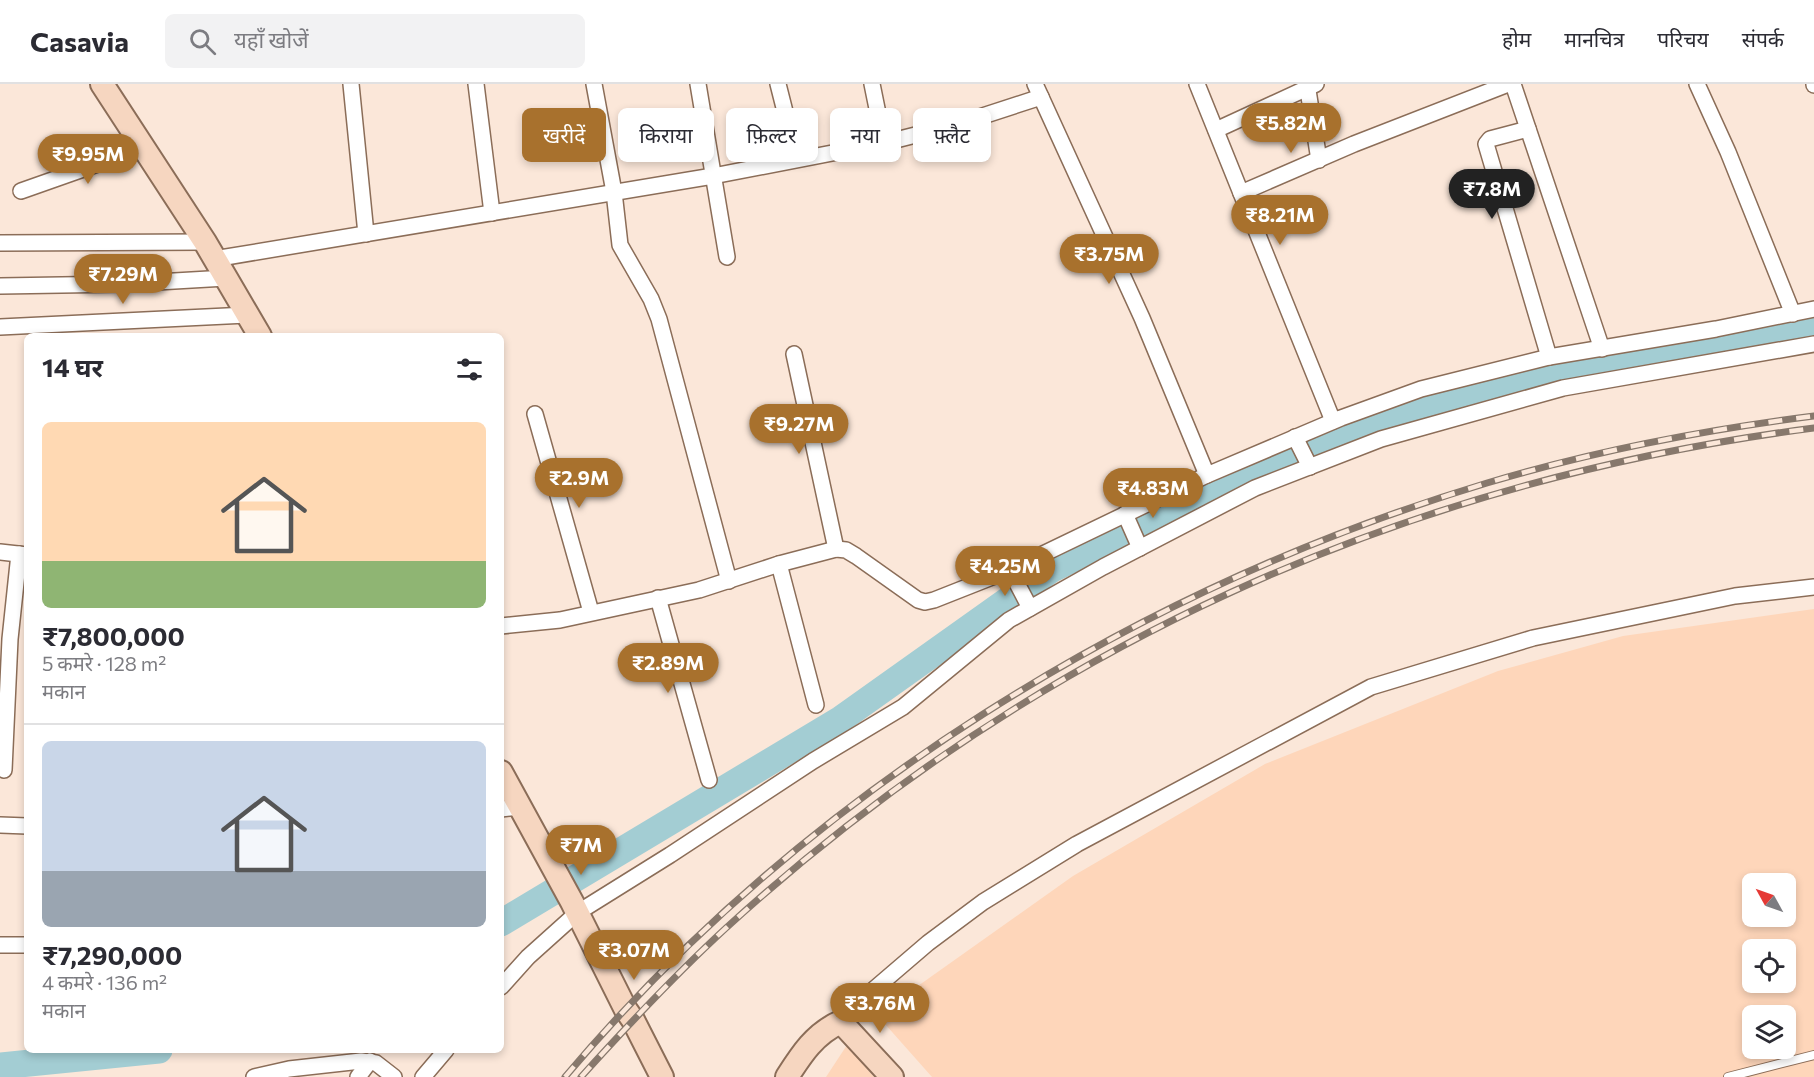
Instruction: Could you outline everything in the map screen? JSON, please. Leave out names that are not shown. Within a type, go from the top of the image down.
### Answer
[{"type":"street","points":[[102,84],[215,260],[258,333]]},
{"type":"street","points":[[351,84],[366,234]]},
{"type":"street","points":[[476,84],[492,213]]},
{"type":"street","points":[[594,84],[614,192],[620,245],[651,299],[659,319],[729,580]]},
{"type":"street","points":[[698,84],[727,257]]},
{"type":"street","points":[[778,84],[784,108]]},
{"type":"street","points":[[872,84],[877,108]]},
{"type":"street","points":[[1197,84],[1333,421]]},
{"type":"street","points":[[1241,194],[1508,84]]},
{"type":"street","points":[[1513,84],[1602,349]]},
{"type":"street","points":[[1697,84],[1728,152],[1792,314]]},
{"type":"street","points":[[1216,130],[1310,85],[1319,160]]},
{"type":"street","points":[[901,139],[955,125],[1038,90],[1142,318],[1207,475]]},
{"type":"street","points":[[1527,129],[1490,139],[1486,144],[1549,357]]},
{"type":"street","points":[[21,191],[143,148]]},
{"type":"street","points":[[0,286],[123,284],[215,260],[713,176],[782,162]]},
{"type":"street","points":[[0,243],[215,260]]},
{"type":"street","points":[[504,627],[560,620],[699,590],[779,564],[836,549],[846,550],[908,594],[925,602],[1010,570],[1207,475],[1295,437],[1421,389],[1549,357],[1814,309]]},
{"type":"street","points":[[0,327],[248,315]]},
{"type":"street","points":[[504,984],[574,907],[670,855],[813,761],[903,707],[1009,620],[1255,488],[1381,439],[1563,388],[1814,344]]},
{"type":"street","points":[[794,354],[836,549]]},
{"type":"street","points":[[536,414],[591,612]]},
{"type":"street","points":[[1295,437],[1310,467]]},
{"type":"street","points":[[1125,514],[1140,548]]},
{"type":"street","points":[[0,552],[23,554],[5,639],[4,770]]},
{"type":"street","points":[[779,564],[816,705]]},
{"type":"street","points":[[1010,570],[1030,608]]},
{"type":"street","points":[[787,1077],[803,1052],[816,1038],[841,1023],[872,991],[983,902],[1077,844],[1371,687],[1533,638],[1735,596],[1814,587]]},
{"type":"street","points":[[658,598],[709,780]]},
{"type":"street","points":[[504,783],[511,808],[555,870],[662,1077]]},
{"type":"street","points":[[0,825],[24,826]]},
{"type":"street","points":[[0,945],[24,945]]},
{"type":"street","points":[[841,1023],[892,1077]]},
{"type":"street","points":[[423,1077],[443,1053]]},
{"type":"street","points":[[358,1077],[370,1061]]},
{"type":"street","points":[[254,1077],[370,1061],[394,1077]]},
{"type":"lane","points":[[1728,1077],[1814,1055]]},
{"type":"shaded area","points":[[1814,609],[1814,1077],[932,1077],[877,1015],[1073,876],[1265,764],[1498,671],[1623,636]]},
{"type":"shaded area","points":[[847,1045],[874,1077],[826,1077]]},
{"type":"waterway","points":[[504,921],[841,719],[1052,569],[1240,477],[1390,420],[1498,388],[1634,361],[1814,331]]},
{"type":"waterway","points":[[0,1066],[129,1053]]},
{"type":"railway","points":[[565,1077],[659,975],[760,880],[869,793],[983,714],[1103,643],[1228,581],[1356,527],[1487,483],[1608,451],[1731,428],[1814,416]]},
{"type":"railway","points":[[581,1077],[652,1001],[726,928],[844,828],[968,739],[1097,660],[1231,592],[1369,535],[1513,489],[1661,453],[1814,428]]}]
